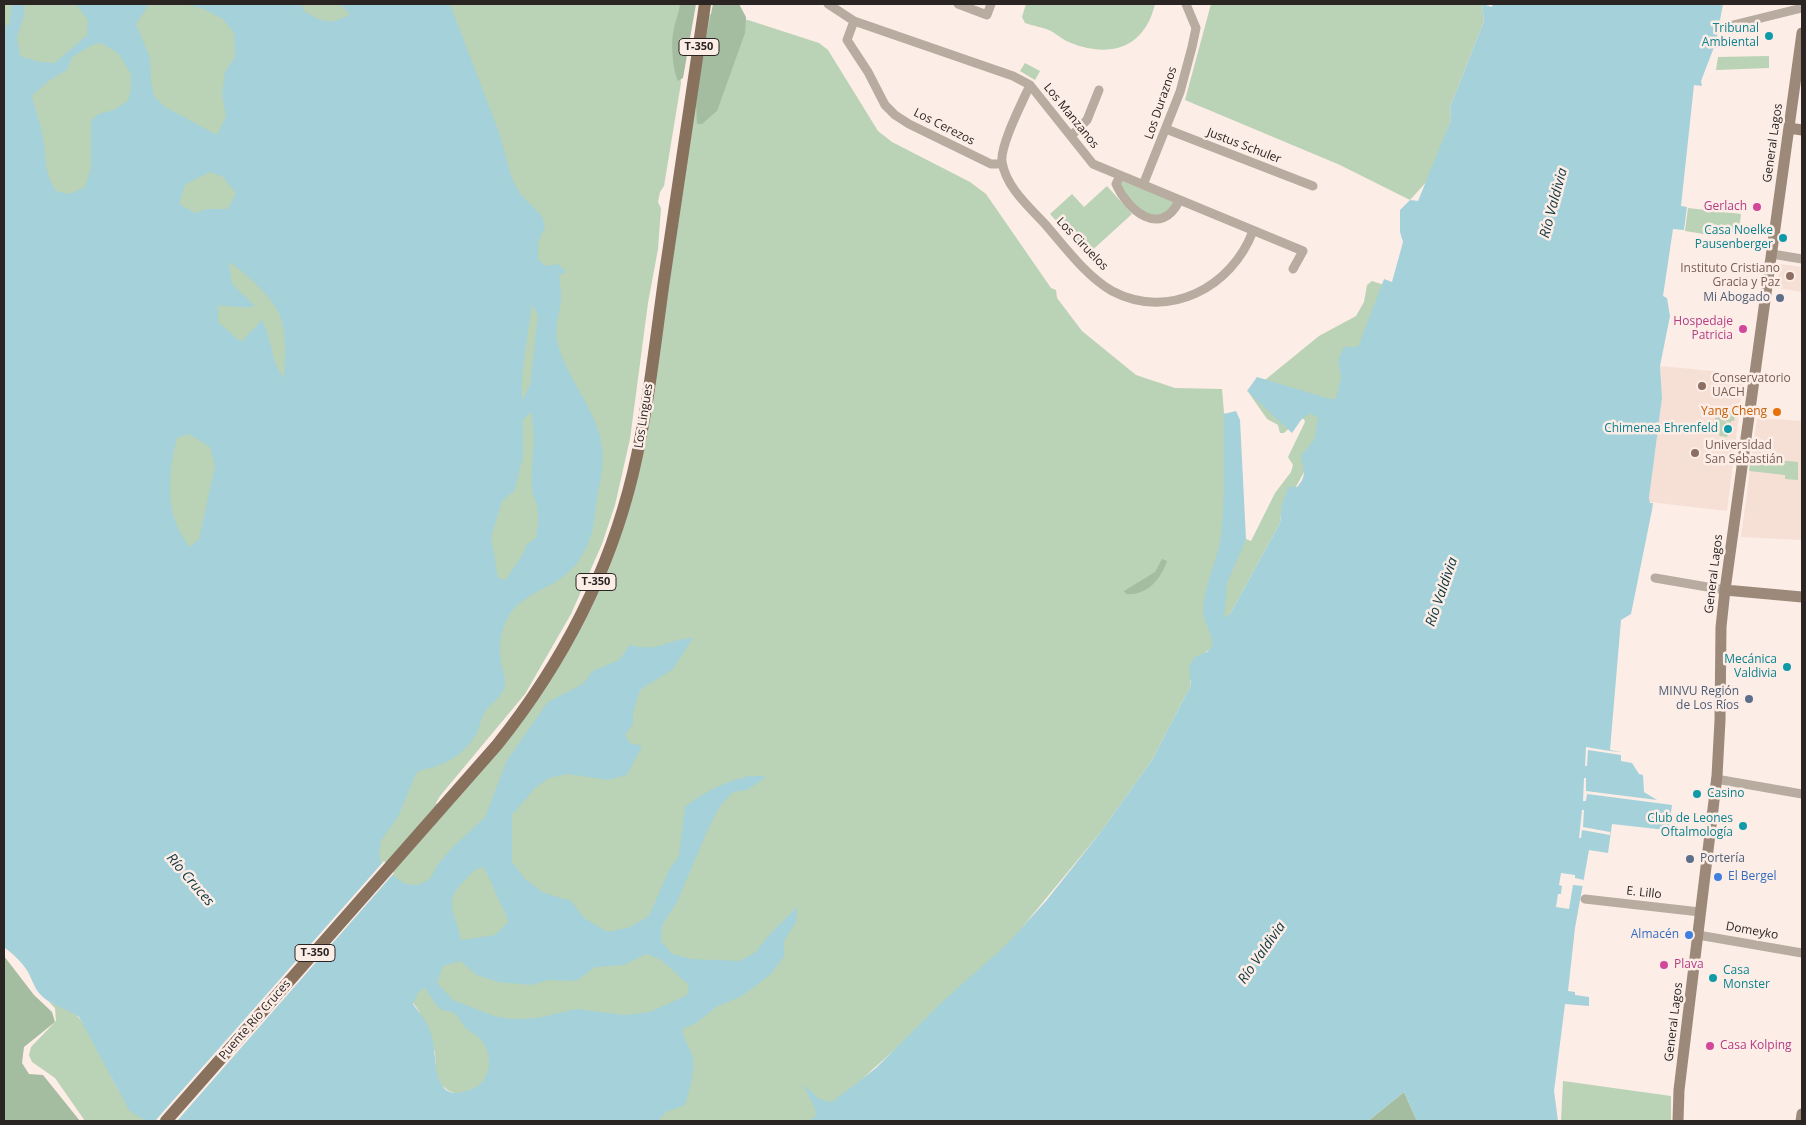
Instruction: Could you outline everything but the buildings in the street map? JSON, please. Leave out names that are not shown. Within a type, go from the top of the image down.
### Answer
[{"type":"main road","name":"Los Lingues","points":[[463,784],[521,714],[564,648],[605,563],[620,518],[643,427],[705,4]]},
{"type":"main road","name":"General Lagos","points":[[1678,1121],[1679,1090],[1716,779],[1720,720],[1721,626],[1725,590],[1802,33]]},
{"type":"main road","points":[[1789,128],[1802,130]]},
{"type":"main road","points":[[1725,590],[1802,597]]},
{"type":"main road","name":"Puente Río Cruces","points":[[166,1121],[463,784]]},
{"type":"main road","points":[[1801,1121],[1802,1114]]},
{"type":"street","name":"Los Manzanos","points":[[828,4],[854,21],[1013,76],[1030,84],[1093,164],[1303,251],[1293,268]]},
{"type":"street","points":[[958,4],[987,15],[991,4]]},
{"type":"street","name":"Los Duraznos","points":[[1144,185],[1180,92],[1196,28],[1186,4]]},
{"type":"street","points":[[1729,26],[1802,8]]},
{"type":"street","name":"Los Cerezos","points":[[854,21],[847,40],[868,72],[885,105],[909,124],[990,164],[1002,164]]},
{"type":"street","points":[[1002,164],[1002,150],[1030,84]]},
{"type":"street","points":[[1072,135],[1087,120],[1100,90]]},
{"type":"street","name":"Justus Schuler","points":[[1166,129],[1313,186]]},
{"type":"street","name":"Los Ciruelos","points":[[1002,164],[1015,190],[1082,265],[1111,290],[1134,299],[1149,302],[1174,301],[1208,288],[1234,265],[1253,231]]},
{"type":"street","points":[[1120,176],[1116,184],[1119,190],[1145,218],[1156,221],[1168,216],[1179,201]]},
{"type":"street","points":[[1772,254],[1802,259]]},
{"type":"street","points":[[1655,578],[1725,590]]},
{"type":"street","points":[[1716,779],[1802,794]]},
{"type":"street","name":"E. Lillo","points":[[1585,899],[1700,912]]},
{"type":"street","name":"Domeyko","points":[[1698,935],[1802,953]]},
{"type":"shaded area","name":"Instituto Cristiano Gracia y Paz","points":[[1780,264],[1802,267],[1802,292],[1777,288]]},
{"type":"shaded area","name":"Universidad San Sebastián","points":[[1660,366],[1744,374],[1727,511],[1649,502],[1662,398]]},
{"type":"shaded area","name":"Universidad San Sebastián","points":[[1757,418],[1802,421],[1802,540],[1741,537]]},
{"type":"green space","points":[[4,4],[687,4],[679,66],[681,83],[664,186],[660,192],[658,202],[661,208],[658,249],[648,303],[630,439],[615,505],[602,544],[571,614],[525,694],[440,796],[436,803],[441,809],[564,650],[626,500],[708,14],[748,20],[819,43],[828,50],[878,131],[892,142],[970,182],[986,194],[1051,288],[1056,290],[1057,298],[1082,331],[1136,375],[1175,388],[1222,389],[1224,413],[1229,415],[1243,545],[1246,539],[1251,541],[1275,493],[1291,472],[1293,465],[1288,457],[1305,422],[1304,419],[1300,418],[1284,433],[1280,433],[1278,425],[1267,419],[1249,393],[1319,336],[1356,316],[1364,302],[1367,285],[1372,281],[1384,285],[1349,390],[1281,514],[1280,523],[1230,614],[1218,628],[1212,647],[1206,652],[1190,681],[1191,685],[1152,760],[1100,833],[996,959],[815,1121],[486,1121],[460,1095],[449,1091],[441,1085],[436,1072],[435,1052],[419,1011],[4,437]]},
{"type":"green space","points":[[680,4],[696,4],[683,78],[678,81],[672,45]]},
{"type":"green space","points":[[713,4],[739,4],[746,17],[745,33],[717,111],[702,124],[697,124],[696,101],[702,57]]},
{"type":"green space","points":[[1026,4],[1155,4],[1150,19],[1135,39],[1124,46],[1100,50],[1071,43],[1048,30],[1025,23],[1022,17]]},
{"type":"green space","points":[[1211,4],[1482,4],[1484,21],[1450,107],[1451,120],[1428,180],[1410,200],[1340,165],[1185,100]]},
{"type":"green space","points":[[1769,56],[1769,68],[1716,70],[1718,57]]},
{"type":"green space","points":[[1025,63],[1040,71],[1035,80],[1020,71]]},
{"type":"green space","points":[[1122,181],[1174,202],[1166,215],[1144,215],[1119,186]]},
{"type":"green space","points":[[1107,186],[1132,214],[1087,255],[1050,214],[1072,194],[1084,207]]},
{"type":"green space","points":[[1688,208],[1741,214],[1739,233],[1711,229],[1710,235],[1685,231]]},
{"type":"green space","points":[[1713,408],[1736,411],[1734,421],[1731,421],[1731,423],[1725,421],[1732,428],[1727,437],[1720,436],[1716,431],[1713,434],[1716,413],[1713,412]]},
{"type":"green space","points":[[1751,454],[1767,456],[1767,459],[1798,462],[1798,480],[1785,479],[1785,475],[1749,471]]},
{"type":"green space","points":[[1162,559],[1167,561],[1161,574],[1152,585],[1140,592],[1126,594],[1124,591],[1155,572]]},
{"type":"green space","points":[[4,956],[34,995],[52,1012],[55,1022],[24,1047],[22,1063],[29,1074],[43,1075],[80,1121],[4,1121]]},
{"type":"green space","points":[[49,1002],[69,1010],[79,1018],[88,1030],[124,1098],[145,1121],[85,1121],[55,1078],[32,1062],[29,1055],[31,1047],[56,1021],[55,1008]]},
{"type":"green space","points":[[1563,1081],[1671,1096],[1671,1121],[1561,1121]]},
{"type":"green space","points":[[1404,1092],[1417,1121],[1368,1121]]},
{"type":"water","name":"Río Cruces","points":[[12,4],[25,4],[24,15],[17,37],[20,56],[40,62],[55,63],[87,35],[88,20],[76,4],[149,4],[136,24],[150,58],[151,82],[154,96],[165,107],[217,135],[226,116],[222,95],[225,72],[235,57],[234,33],[223,19],[204,9],[185,4],[302,4],[304,11],[310,15],[321,20],[332,21],[350,14],[340,4],[450,4],[499,132],[512,179],[521,195],[542,216],[545,227],[538,242],[538,259],[545,266],[558,264],[566,272],[559,275],[561,298],[557,339],[566,367],[588,407],[599,433],[602,447],[602,467],[593,528],[589,542],[581,557],[564,576],[532,594],[514,609],[507,619],[501,635],[500,646],[505,681],[500,696],[485,712],[477,733],[462,751],[446,762],[416,773],[398,817],[381,840],[380,860],[389,873],[405,884],[418,885],[430,879],[438,864],[452,848],[485,817],[507,760],[548,702],[583,684],[593,671],[619,660],[630,645],[656,647],[693,638],[673,669],[640,690],[633,712],[633,724],[625,735],[630,743],[642,746],[627,775],[608,780],[568,774],[549,778],[535,788],[512,815],[512,862],[525,879],[544,893],[571,901],[584,918],[608,932],[630,927],[649,916],[670,868],[679,856],[685,807],[701,795],[724,784],[747,777],[766,777],[747,790],[733,792],[720,806],[708,829],[677,902],[662,925],[661,941],[672,954],[691,959],[740,961],[756,952],[770,934],[797,907],[796,922],[784,941],[784,956],[771,974],[742,996],[716,1007],[696,1023],[682,1029],[693,1058],[691,1082],[685,1105],[666,1112],[658,1121],[145,1121],[129,1110],[79,1017],[43,997],[37,991],[23,965],[4,947],[4,26],[9,25]],"holes":[[[101,43],[118,53],[131,74],[131,88],[128,101],[114,110],[98,114],[91,121],[91,168],[85,187],[69,194],[56,191],[49,177],[42,133],[32,96],[48,81],[67,70],[72,57],[92,45]],[[209,172],[222,176],[236,193],[228,209],[208,209],[195,213],[179,204],[185,185]],[[229,262],[258,286],[277,309],[285,339],[284,378],[276,365],[262,320],[241,342],[218,322],[218,306],[255,306],[232,284]],[[532,304],[538,316],[530,385],[522,401],[522,374]],[[531,412],[533,422],[532,491],[538,510],[537,534],[536,538],[527,544],[506,580],[498,578],[491,537],[502,501],[515,490],[523,456],[523,420]],[[189,434],[210,447],[215,466],[199,539],[190,547],[182,535],[172,509],[170,481],[177,438]],[[483,867],[508,922],[495,935],[461,940],[452,902],[457,888],[477,869]],[[646,954],[660,959],[689,985],[687,995],[650,1012],[625,1015],[577,1009],[537,1018],[511,1019],[494,1016],[453,1000],[437,983],[443,966],[460,961],[477,975],[498,982],[531,985],[549,980],[576,981],[595,967],[624,965]],[[425,988],[439,1007],[458,1017],[465,1027],[477,1036],[486,1047],[489,1068],[487,1075],[478,1086],[458,1093],[449,1091],[442,1086],[438,1077],[431,1033],[413,1004],[418,992]]]},
{"type":"water","name":"Río Valdivia","points":[[1482,4],[1492,7],[1493,4],[1723,4],[1716,42],[1701,81],[1702,86],[1694,85],[1681,206],[1687,207],[1684,230],[1673,229],[1663,296],[1667,298],[1670,316],[1660,366],[1662,398],[1649,498],[1650,503],[1653,503],[1631,614],[1621,620],[1610,750],[1621,752],[1621,761],[1632,763],[1639,774],[1643,775],[1644,792],[1657,800],[1657,803],[1672,805],[1669,828],[1666,830],[1612,824],[1608,853],[1589,850],[1575,928],[1568,991],[1575,992],[1575,995],[1589,997],[1589,1006],[1565,1004],[1554,1091],[1558,1121],[1417,1121],[1404,1092],[1368,1121],[809,1121],[816,1116],[815,1109],[803,1084],[819,1099],[832,1102],[876,1068],[943,1001],[1006,945],[1046,901],[1100,833],[1152,760],[1191,685],[1189,666],[1195,657],[1207,652],[1212,646],[1203,607],[1206,589],[1217,554],[1223,521],[1224,414],[1236,411],[1240,420],[1246,539],[1227,583],[1224,618],[1230,614],[1280,523],[1282,505],[1288,487],[1297,487],[1302,480],[1304,469],[1301,456],[1314,440],[1318,418],[1310,413],[1301,420],[1292,433],[1247,391],[1257,377],[1330,399],[1336,399],[1341,377],[1338,360],[1344,347],[1358,347],[1384,279],[1392,282],[1403,242],[1400,232],[1400,210],[1410,200],[1418,201],[1451,120],[1450,107],[1484,21]]},
{"type":"pier","points":[[1586,747],[1621,752],[1621,755],[1588,750],[1587,766],[1585,766]]},
{"type":"pier","points":[[1584,778],[1586,778],[1586,791],[1657,800],[1657,803],[1587,794],[1586,801],[1583,801]]},
{"type":"pier","points":[[1582,810],[1584,810],[1583,827],[1610,832],[1610,835],[1582,830],[1581,838],[1579,838]]},
{"type":"pier","points":[[384,861],[394,873],[177,1121],[155,1121]]},
{"type":"pier","points":[[1561,873],[1575,875],[1575,878],[1584,880],[1583,886],[1573,885],[1569,909],[1556,907],[1558,894],[1561,894],[1562,886],[1559,885]]},
{"type":"place","name":"Tribunal Ambiental","points":[[1769,36]]},
{"type":"place","name":"Gerlach","points":[[1757,207]]},
{"type":"place","name":"Casa Noelke Pausenberger","points":[[1783,238]]},
{"type":"place","name":"Instituto Cristiano Gracia y Paz","points":[[1790,276]]},
{"type":"place","name":"Mi Abogado","points":[[1780,298]]},
{"type":"place","name":"Hospedaje Patricia","points":[[1743,329]]},
{"type":"place","name":"Conservatorio UACH","points":[[1702,386]]},
{"type":"place","name":"Yang Cheng","points":[[1777,412]]},
{"type":"place","name":"Chimenea Ehrenfeld","points":[[1728,429]]},
{"type":"place","name":"Universidad San Sebastián","points":[[1695,453]]},
{"type":"place","name":"Mecánica Valdivia","points":[[1787,667]]},
{"type":"place","name":"MINVU Región de Los Ríos","points":[[1749,699]]},
{"type":"place","name":"Casino","points":[[1697,794]]},
{"type":"place","name":"Club de Leones Oftalmología","points":[[1743,826]]},
{"type":"place","name":"Portería","points":[[1690,859]]},
{"type":"place","name":"El Bergel","points":[[1718,877]]},
{"type":"place","name":"Almacén","points":[[1689,935]]},
{"type":"place","name":"Plava","points":[[1664,965]]},
{"type":"place","name":"Casa Monster","points":[[1713,978]]},
{"type":"place","name":"Casa Kolping","points":[[1710,1046]]}]
